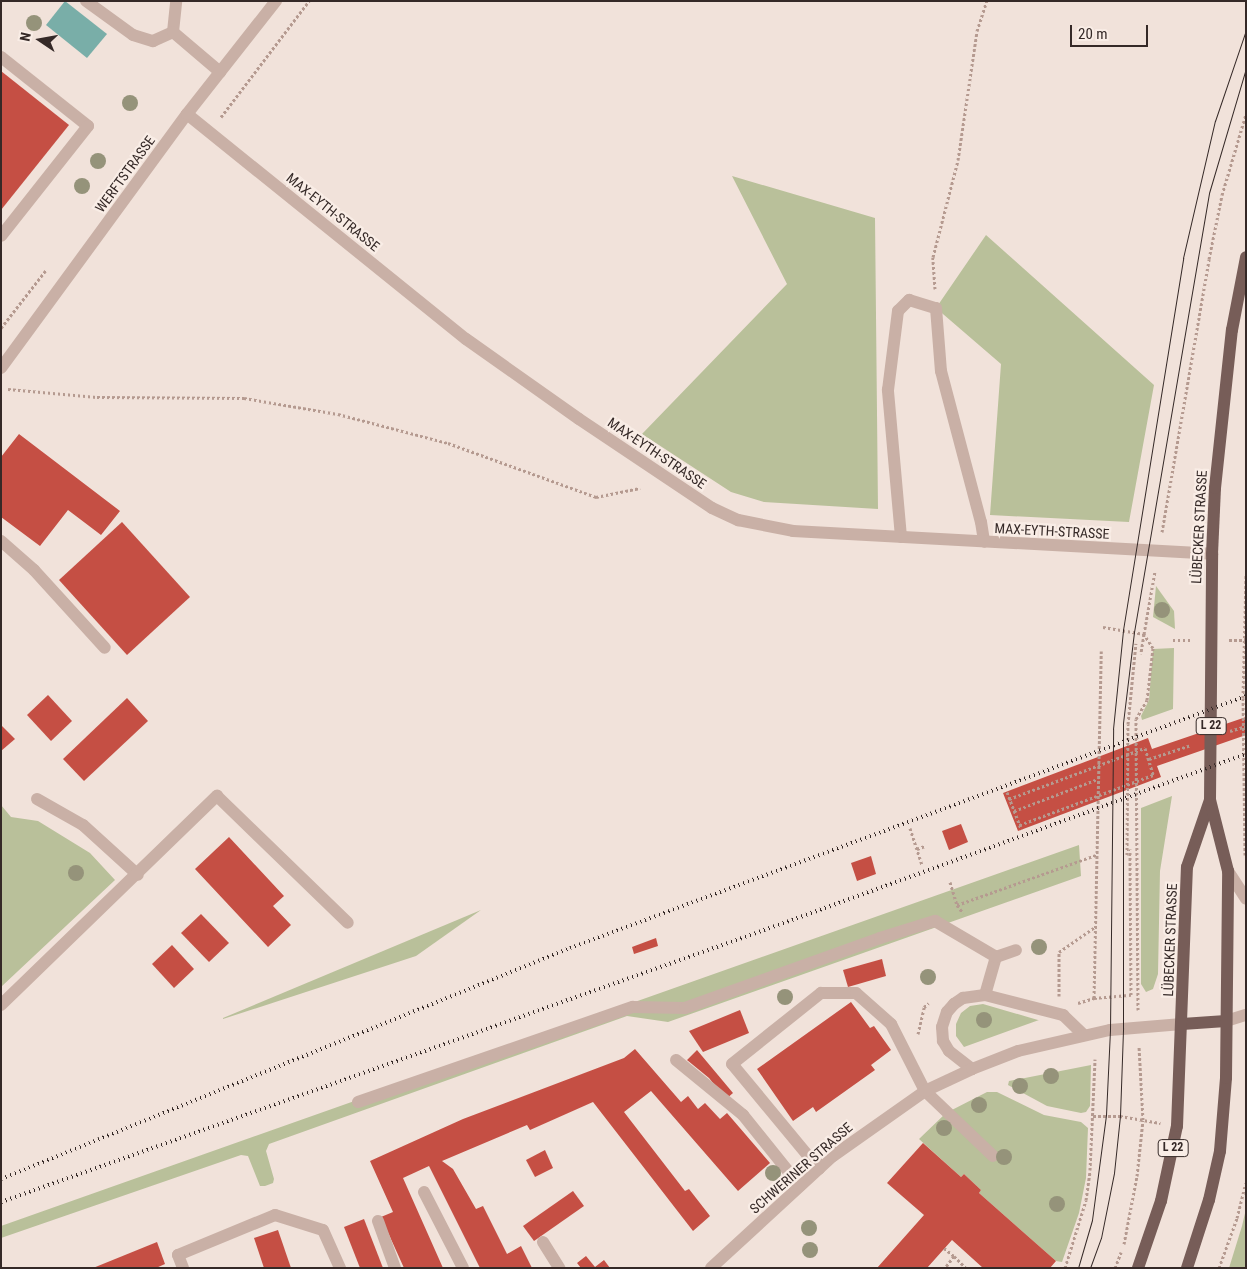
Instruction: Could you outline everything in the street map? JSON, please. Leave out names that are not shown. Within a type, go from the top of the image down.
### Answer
[{"type":"main road","name":"LÜBECKER STRASSE","points":[[1226,1021],[1228,870],[1210,800],[1212,554],[1215,488],[1232,330],[1246,257]]},
{"type":"main road","name":"LÜBECKER STRASSE","points":[[1182,1024],[1187,867],[1210,800]]},
{"type":"main road","points":[[1182,1024],[1226,1021]]},
{"type":"main road","name":"L 22","points":[[1187,1268],[1209,1200],[1220,1151],[1226,1078],[1226,1021]]},
{"type":"main road","name":"L 22","points":[[1138,1268],[1161,1202],[1178,1126],[1182,1024]]},
{"type":"street","points":[[86,1],[101,6],[133,35],[153,41],[173,32]]},
{"type":"street","points":[[173,32],[176,1]]},
{"type":"street","name":"WERFTSTRASSE","points":[[1,368],[187,114],[276,1]]},
{"type":"street","points":[[173,32],[220,72]]},
{"type":"street","points":[[1,57],[88,126],[1,236]]},
{"type":"street","name":"MAX-EYTH-STRASSE","points":[[187,114],[466,339],[579,419],[712,508],[738,520],[793,531],[1212,554]]},
{"type":"street","points":[[901,537],[888,390],[898,311],[909,300],[936,308],[941,371],[982,522],[984,542]]},
{"type":"street","points":[[1,541],[34,570],[105,648]]},
{"type":"street","points":[[1,1005],[217,796],[348,924]]},
{"type":"street","points":[[37,799],[83,825],[138,874]]},
{"type":"street","points":[[1228,870],[1246,899]]},
{"type":"street","points":[[358,1102],[633,1007],[685,1008],[935,920],[996,957]]},
{"type":"street","points":[[996,957],[1016,950]]},
{"type":"street","points":[[985,996],[996,957]]},
{"type":"street","points":[[819,1169],[732,1064],[821,993],[856,993],[891,1024],[925,1091],[993,1156]]},
{"type":"street","points":[[972,1068],[950,1052],[943,1041],[942,1027],[947,1012],[963,998],[985,996],[1063,1015],[1084,1034]]},
{"type":"street","points":[[1226,1021],[1246,1015]]},
{"type":"street","name":"SCHWERINER STRASSE","points":[[711,1268],[819,1169],[873,1126],[925,1091],[972,1068],[1018,1050],[1084,1034],[1138,1026],[1182,1024]]},
{"type":"street","points":[[676,1060],[743,1115],[800,1186]]},
{"type":"street","points":[[424,1192],[463,1268]]},
{"type":"street","points":[[183,1268],[178,1255],[275,1216],[323,1230],[340,1268]]},
{"type":"street","points":[[378,1221],[396,1268]]},
{"type":"street","points":[[543,1242],[559,1268]]},
{"type":"path","points":[[219,119],[309,1]]},
{"type":"path","points":[[936,308],[933,257],[958,160],[977,31],[987,1]]},
{"type":"path","points":[[1141,654],[1208,259],[1222,195],[1246,114]]},
{"type":"path","points":[[8,389],[96,397],[244,398],[338,414],[448,444],[596,497],[640,488]]},
{"type":"path","points":[[1245,853],[1243,698],[1246,573]]},
{"type":"path","points":[[1103,627],[1144,634],[1153,648],[1147,700],[1136,719],[1138,1026],[1142,1120],[1137,1176],[1124,1243],[1114,1268]]},
{"type":"path","points":[[1101,651],[1094,998],[1131,995],[1128,724],[1136,643]]},
{"type":"path","points":[[1135,653],[1146,654]]},
{"type":"path","points":[[1007,792],[1009,799],[1020,826],[1153,775],[1145,748],[1009,799]]},
{"type":"path","points":[[1014,811],[1098,779]]},
{"type":"path","points":[[910,828],[922,865]]},
{"type":"path","points":[[917,849],[925,846]]},
{"type":"path","points":[[1128,849],[1134,850]]},
{"type":"path","points":[[1127,855],[1128,849]]},
{"type":"path","points":[[950,882],[956,905],[1096,855]]},
{"type":"path","points":[[1058,1001],[1059,952],[1095,928]]},
{"type":"path","points":[[1065,1268],[1086,1200],[1090,1170],[1095,1059]]},
{"type":"path","points":[[1093,1116],[1142,1120]]},
{"type":"path","points":[[1219,1268],[1237,1218],[1246,1183]]},
{"type":"path","points":[[944,1248],[966,1268]]},
{"type":"path","points":[[945,1268],[954,1256]]},
{"type":"green space","points":[[732,176],[875,218],[878,509],[764,502],[731,492],[642,434],[787,284]]},
{"type":"green space","points":[[986,235],[1154,385],[1129,522],[990,515],[1001,364],[936,308]]},
{"type":"green space","points":[[1156,586],[1174,611],[1175,629],[1153,617]]},
{"type":"green space","points":[[1174,648],[1173,709],[1142,720],[1141,716],[1149,700],[1153,649]]},
{"type":"green space","points":[[1172,796],[1160,871],[1158,974],[1153,989],[1146,992],[1141,984],[1141,808]]},
{"type":"green space","points":[[1,805],[11,817],[38,821],[90,853],[115,880],[1,987]]},
{"type":"green space","points":[[1079,845],[1081,876],[668,1022],[627,1016],[269,1144],[266,1151],[274,1179],[273,1183],[265,1186],[260,1186],[248,1156],[241,1155],[1,1238],[1,1226]]},
{"type":"green space","points":[[481,910],[416,956],[223,1019],[223,1018]]},
{"type":"green space","points":[[983,1004],[1039,1020],[964,1047],[956,1036],[956,1024],[961,1013],[970,1006]]},
{"type":"green space","points":[[1091,1065],[1090,1106],[1086,1112],[1081,1113],[1047,1106],[1008,1085],[1009,1081]]},
{"type":"green space","points":[[987,1092],[997,1092],[1044,1115],[1081,1122],[1088,1128],[1086,1178],[1079,1213],[1062,1262],[1056,1261],[979,1193],[981,1190],[964,1174],[961,1177],[919,1139],[946,1113]]},
{"type":"green space","points":[[1246,1209],[1246,1268],[1229,1268],[1242,1226]]},
{"type":"water","points":[[65,1],[107,34],[87,58],[46,25]]},
{"type":"building","points":[[1,71],[69,125],[1,210]]},
{"type":"building","points":[[19,434],[120,511],[101,535],[68,510],[40,546],[1,517],[1,457]]},
{"type":"building","points":[[122,522],[190,597],[127,655],[59,580]]},
{"type":"building","points":[[48,695],[72,721],[51,741],[27,715]]},
{"type":"building","points":[[127,698],[148,721],[84,781],[63,759]]},
{"type":"building","points":[[1246,717],[1246,735],[1157,766],[1161,777],[1018,831],[1003,793],[1148,738],[1152,749]]},
{"type":"building","points":[[1,725],[15,739],[1,751]]},
{"type":"building","points":[[961,824],[968,842],[949,850],[942,831]]},
{"type":"building","points":[[229,837],[284,896],[273,906],[291,925],[268,947],[195,869]]},
{"type":"building","points":[[871,856],[876,874],[857,881],[851,863]]},
{"type":"building","points":[[201,914],[229,943],[209,962],[181,933]]},
{"type":"building","points":[[656,938],[658,946],[634,954],[632,947]]},
{"type":"building","points":[[172,945],[194,969],[174,988],[152,964]]},
{"type":"building","points":[[882,959],[886,976],[848,987],[843,970]]},
{"type":"building","points":[[851,1002],[870,1028],[874,1026],[891,1050],[871,1065],[875,1070],[816,1112],[813,1107],[793,1121],[757,1069]]},
{"type":"building","points":[[740,1010],[749,1033],[703,1052],[689,1031]]},
{"type":"building","points":[[635,1049],[681,1102],[688,1096],[698,1109],[705,1103],[720,1119],[727,1113],[770,1163],[738,1191],[651,1091],[624,1112],[685,1191],[689,1189],[710,1216],[693,1231],[593,1102],[530,1130],[527,1125],[442,1161],[453,1169],[476,1209],[483,1206],[507,1254],[521,1246],[532,1268],[480,1268],[429,1166],[403,1178],[443,1268],[404,1268],[381,1217],[393,1212],[370,1161],[463,1119],[624,1058]]},
{"type":"building","points":[[697,1050],[733,1093],[726,1099],[709,1078],[687,1060]]},
{"type":"building","points":[[923,1143],[961,1177],[964,1174],[981,1190],[979,1193],[1056,1261],[1050,1268],[983,1268],[952,1240],[927,1268],[877,1268],[924,1215],[887,1183]]},
{"type":"building","points":[[545,1150],[553,1168],[535,1177],[526,1160]]},
{"type":"building","points":[[573,1191],[584,1206],[534,1241],[523,1226]]},
{"type":"building","points":[[364,1219],[383,1268],[360,1268],[344,1227]]},
{"type":"building","points":[[278,1230],[291,1268],[264,1268],[254,1238]]},
{"type":"building","points":[[157,1242],[165,1264],[156,1268],[93,1268]]},
{"type":"building","points":[[586,1256],[595,1267],[604,1260],[610,1268],[581,1268],[577,1263]]},
{"type":"tram line","points":[[1078,1268],[1092,1220],[1106,1115],[1110,1030],[1113,729],[1123,630],[1183,258],[1215,121],[1246,30]]},
{"type":"tram line","points":[[1090,1268],[1101,1238],[1114,1173],[1120,1116],[1123,1028],[1123,723],[1134,632],[1209,193],[1246,68]]},
{"type":"railway","points":[[1,1179],[570,948],[1246,696]]},
{"type":"railway","points":[[1,1202],[792,920],[1246,754]]}]
